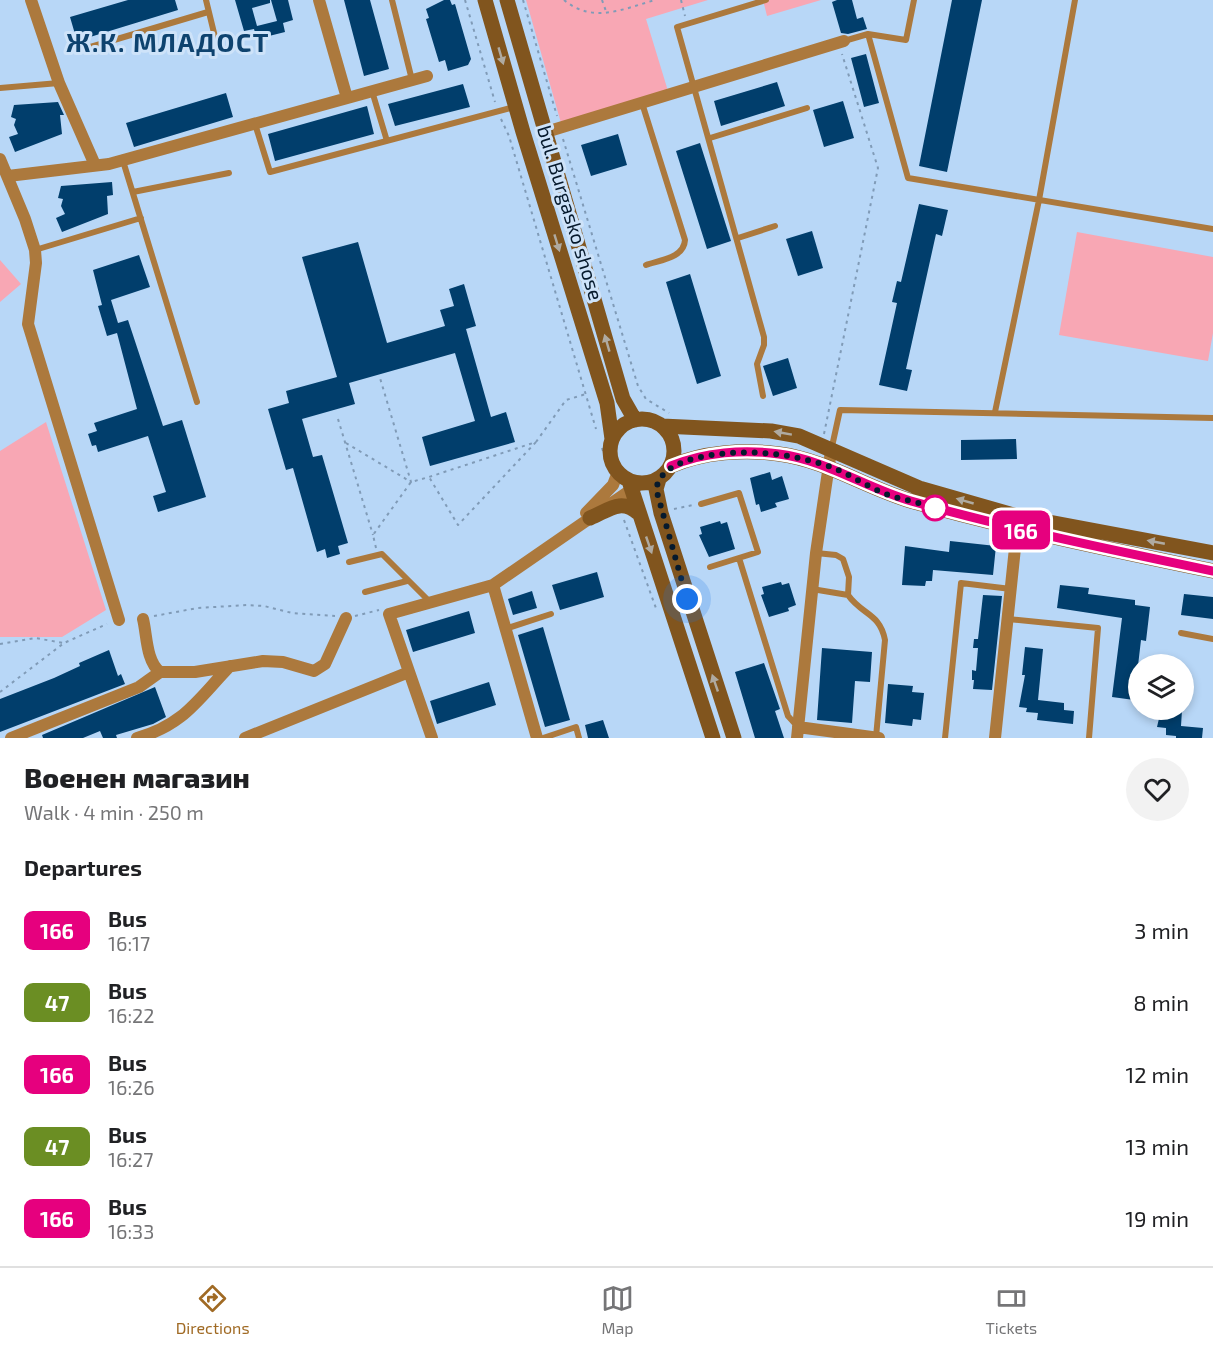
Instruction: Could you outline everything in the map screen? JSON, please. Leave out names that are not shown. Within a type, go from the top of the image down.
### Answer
[{"type":"main road","name":"bul. Burgasko shose","points":[[485,0],[515,107],[607,403],[606,440],[611,456],[626,482]]},
{"type":"main road","name":"bul. Burgasko shose","points":[[507,0],[553,129],[623,399],[635,420]]},
{"type":"main road","points":[[606,440],[626,424],[635,420],[648,419],[662,426],[788,434],[919,488],[1017,516],[1213,553]]},
{"type":"main road","points":[[662,426],[674,443],[671,466]]},
{"type":"main road","points":[[734,738],[663,522],[656,489],[659,479],[671,466],[710,455],[751,452],[794,456],[831,453],[886,494],[1017,529],[1213,571]]},
{"type":"main road","points":[[659,479],[626,482],[713,738]]},
{"type":"main road","points":[[590,518],[619,504],[629,505],[638,513]]},
{"type":"street","points":[[31,0],[60,83],[94,165]]},
{"type":"street","points":[[319,0],[347,98]]},
{"type":"street","points":[[553,129],[842,42]]},
{"type":"street","points":[[8,176],[123,160],[427,76]]},
{"type":"street","points":[[0,159],[26,219],[34,250],[36,263],[28,324],[119,620]]},
{"type":"street","points":[[831,453],[816,553],[797,733],[878,738]]},
{"type":"street","points":[[432,738],[389,614],[493,585],[590,518],[626,482]]},
{"type":"street","points":[[560,540],[626,482]]},
{"type":"street","points":[[995,738],[1017,529]]},
{"type":"street","points":[[493,585],[537,738]]},
{"type":"street","points":[[11,738],[139,687],[160,672],[195,672],[263,661],[283,662],[314,671],[326,664],[346,618]]},
{"type":"street","points":[[143,619],[149,652],[153,664],[160,672]]},
{"type":"street","points":[[137,738],[181,719],[230,666]]},
{"type":"street","points":[[245,738],[409,672]]},
{"type":"lane","points":[[206,0],[215,37]]},
{"type":"lane","points":[[392,0],[412,80]]},
{"type":"lane","points":[[764,396],[757,364],[764,345],[764,337],[677,27],[766,0]]},
{"type":"lane","points":[[842,42],[868,34],[906,40],[914,0]]},
{"type":"lane","points":[[995,412],[1039,200],[1076,0]]},
{"type":"lane","points":[[87,48],[208,12]]},
{"type":"lane","points":[[868,34],[908,178],[1213,229]]},
{"type":"lane","points":[[0,88],[60,83]]},
{"type":"lane","points":[[372,91],[387,141]]},
{"type":"lane","points":[[642,102],[685,240],[684,248],[678,254],[646,265]]},
{"type":"lane","points":[[255,124],[270,172],[515,107]]},
{"type":"lane","points":[[710,138],[807,108]]},
{"type":"lane","points":[[123,160],[197,402]]},
{"type":"lane","points":[[133,192],[229,173]]},
{"type":"lane","points":[[34,250],[141,218]]},
{"type":"lane","points":[[738,238],[775,226]]},
{"type":"lane","points":[[831,453],[840,410],[1213,418]]},
{"type":"lane","points":[[701,504],[739,493],[758,552],[710,567]]},
{"type":"lane","points":[[816,553],[836,555],[843,559],[849,578],[848,595],[855,604],[875,617],[882,627],[885,640],[878,738]]},
{"type":"lane","points":[[349,561],[382,554],[430,602]]},
{"type":"lane","points":[[739,558],[788,716],[797,733]]},
{"type":"lane","points":[[365,592],[408,581]]},
{"type":"lane","points":[[945,738],[961,583],[1011,589]]},
{"type":"lane","points":[[812,589],[848,595]]},
{"type":"lane","points":[[505,629],[551,614]]},
{"type":"lane","points":[[1008,619],[1098,628],[1089,738]]},
{"type":"lane","points":[[1181,633],[1213,639]]},
{"type":"lane","points":[[543,738],[576,727],[579,738]]},
{"type":"path","points":[[465,0],[497,111],[509,136],[597,431]]},
{"type":"path","points":[[523,0],[553,129],[638,386],[645,399],[675,414]]},
{"type":"path","points":[[564,0],[591,14],[607,14],[655,0]]},
{"type":"path","points":[[602,0],[607,14]]},
{"type":"path","points":[[639,0],[640,4]]},
{"type":"path","points":[[681,0],[688,24]]},
{"type":"path","points":[[831,453],[824,434],[878,168],[842,42]]},
{"type":"path","points":[[380,378],[411,483]]},
{"type":"path","points":[[429,477],[458,525],[536,442],[566,400],[586,394]]},
{"type":"path","points":[[338,419],[378,555]]},
{"type":"path","points":[[606,440],[626,482]]},
{"type":"path","points":[[373,535],[411,483],[536,442]]},
{"type":"path","points":[[346,443],[411,483]]},
{"type":"path","points":[[671,498],[674,509],[701,504]]},
{"type":"path","points":[[619,504],[657,613]]},
{"type":"path","points":[[143,619],[198,608],[247,605],[264,606],[292,614],[346,618],[378,610],[389,614]]},
{"type":"path","points":[[0,692],[64,644],[119,620]]},
{"type":"path","points":[[0,644],[35,638],[64,644]]},
{"type":"shaded area","points":[[526,0],[708,0],[646,19],[668,91],[561,123]]},
{"type":"shaded area","points":[[763,0],[821,0],[767,16]]},
{"type":"shaded area","points":[[1077,232],[1213,257],[1213,333],[1208,361],[1059,335]]},
{"type":"shaded area","points":[[0,260],[21,284],[0,302]]},
{"type":"shaded area","points":[[46,422],[106,610],[62,637],[0,637],[0,451]]},
{"type":"building","points":[[128,0],[175,0],[178,10],[77,41],[70,17]]},
{"type":"building","points":[[235,0],[270,0],[270,3],[252,8],[257,26],[277,21],[271,0],[288,0],[293,20],[283,23],[285,32],[257,39],[254,29],[244,31]]},
{"type":"building","points":[[344,0],[370,0],[389,69],[364,76]]},
{"type":"building","points":[[444,0],[450,0],[452,5],[455,4],[471,59],[468,65],[448,71],[445,60],[439,62],[426,19],[429,18],[426,9]]},
{"type":"building","points":[[852,0],[857,19],[863,17],[867,29],[848,34],[841,33],[832,2]]},
{"type":"building","points":[[952,0],[982,0],[947,172],[919,166]]},
{"type":"building","points":[[866,54],[879,103],[864,107],[851,58]]},
{"type":"building","points":[[777,82],[785,106],[721,126],[714,101]]},
{"type":"building","points":[[463,84],[470,107],[395,126],[388,104]]},
{"type":"building","points":[[226,93],[233,117],[134,147],[126,123]]},
{"type":"building","points":[[843,101],[854,138],[824,147],[813,110]]},
{"type":"building","points":[[58,102],[64,115],[60,115],[62,134],[15,152],[9,137],[18,134],[14,125],[16,119],[11,117],[14,105]]},
{"type":"building","points":[[367,106],[374,134],[275,161],[268,134]]},
{"type":"building","points":[[618,134],[627,165],[591,176],[581,145]]},
{"type":"building","points":[[700,143],[731,241],[707,249],[676,151]]},
{"type":"building","points":[[112,182],[113,195],[107,196],[108,214],[62,232],[56,218],[65,214],[61,206],[63,199],[58,198],[61,186]]},
{"type":"building","points":[[919,204],[948,210],[942,236],[936,234],[906,369],[912,370],[907,391],[879,385],[897,303],[892,302],[897,281],[901,282]]},
{"type":"building","points":[[812,231],[823,268],[798,276],[786,239]]},
{"type":"building","points":[[358,242],[387,343],[445,326],[440,310],[454,306],[449,289],[464,284],[476,326],[466,329],[491,417],[506,412],[515,442],[430,466],[422,437],[475,421],[455,353],[349,383],[355,404],[302,419],[313,457],[322,455],[348,543],[338,546],[340,554],[327,558],[325,549],[317,552],[293,468],[286,470],[268,409],[289,403],[286,391],[337,377],[302,257]]},
{"type":"building","points":[[139,255],[150,287],[111,300],[118,323],[128,320],[163,426],[182,420],[206,497],[158,512],[153,496],[166,492],[148,436],[98,452],[96,445],[92,446],[88,434],[97,431],[94,423],[137,409],[117,333],[107,336],[98,306],[102,305],[93,270]]},
{"type":"building","points":[[690,274],[721,376],[697,384],[666,282]]},
{"type":"building","points":[[788,358],[797,388],[773,396],[763,366]]},
{"type":"building","points":[[1016,439],[1017,459],[961,460],[961,440]]},
{"type":"building","points":[[770,472],[772,480],[782,476],[789,499],[775,503],[777,507],[761,512],[759,504],[756,505],[750,478]]},
{"type":"building","points":[[720,521],[721,524],[727,522],[735,549],[709,557],[699,535],[702,534],[700,527]]},
{"type":"building","points":[[950,541],[996,546],[993,575],[933,570],[932,581],[926,581],[925,586],[902,585],[905,546],[949,552]]},
{"type":"building","points":[[597,572],[604,597],[560,610],[552,585]]},
{"type":"building","points":[[781,582],[782,585],[789,583],[796,605],[788,608],[789,611],[769,617],[761,595],[764,594],[762,587]]},
{"type":"building","points":[[1060,585],[1089,588],[1088,594],[1135,600],[1135,605],[1150,607],[1146,641],[1141,640],[1139,654],[1128,654],[1128,699],[1112,697],[1122,618],[1057,608]]},
{"type":"building","points":[[532,591],[537,608],[513,615],[508,599]]},
{"type":"building","points":[[1184,594],[1213,597],[1213,619],[1181,615]]},
{"type":"building","points":[[983,595],[1002,596],[992,690],[973,689],[974,680],[972,680],[972,670],[976,671],[978,648],[973,648],[974,639],[978,639]]},
{"type":"building","points":[[469,611],[475,633],[413,652],[406,630]]},
{"type":"building","points":[[543,627],[570,720],[545,727],[518,635]]},
{"type":"building","points":[[1025,647],[1043,649],[1038,700],[1064,703],[1064,710],[1074,711],[1073,724],[1037,720],[1038,713],[1026,712],[1027,708],[1019,707],[1025,675],[1022,675]]},
{"type":"building","points":[[822,648],[872,652],[870,682],[855,681],[852,723],[817,720]]},
{"type":"building","points":[[109,650],[118,676],[121,674],[125,684],[0,732],[0,699],[54,678],[80,666],[79,663]]},
{"type":"building","points":[[764,663],[780,709],[775,711],[784,738],[755,738],[735,672]]},
{"type":"building","points":[[489,682],[496,705],[437,724],[430,701]]},
{"type":"building","points":[[888,684],[913,686],[912,692],[924,693],[921,720],[913,719],[912,726],[885,723]]},
{"type":"building","points":[[155,687],[166,717],[153,724],[116,735],[117,738],[103,738],[100,731],[83,738],[43,738],[42,735]]},
{"type":"building","points":[[603,720],[609,738],[588,738],[585,725]]},
{"type":"building","points":[[1159,720],[1181,720],[1181,726],[1203,728],[1202,738],[1176,738],[1176,736],[1166,735],[1166,728],[1157,727]]},
{"type":"bus line","name":"166","points":[[671,466],[725,453],[751,452],[794,456],[829,467],[886,494],[910,501],[1017,529],[1213,571]]},
{"type":"district","name":"Ж.К. МЛАДОСТ","points":[[168,43]]},
{"type":"route","points":[[687,599],[656,489],[659,479],[671,466],[681,462],[725,453],[751,452],[794,456],[829,467],[886,494],[935,508]]}]
